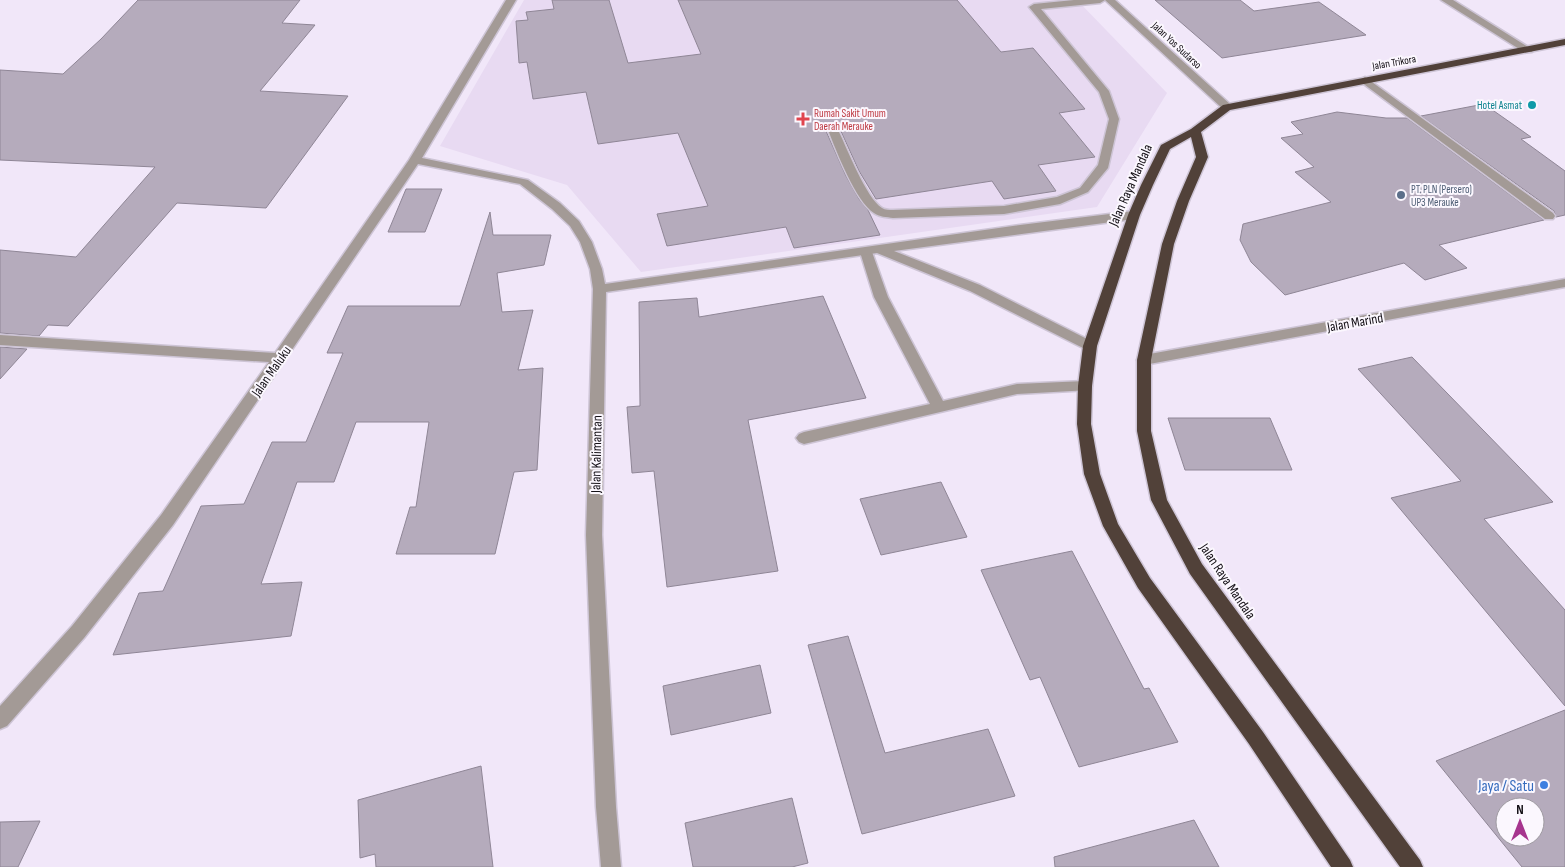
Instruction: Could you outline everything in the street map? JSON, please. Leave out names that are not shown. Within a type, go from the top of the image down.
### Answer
[{"type":"highway","name":"Jalan Trikora","points":[[1227,107],[1565,42]]},
{"type":"highway","points":[[1196,131],[1227,107]]},
{"type":"highway","name":"Jalan Raya Mandala","points":[[1343,867],[1256,738],[1144,584],[1111,526],[1092,474],[1084,424],[1085,386],[1090,346],[1134,215],[1164,147],[1196,131],[1202,157],[1183,201],[1168,244],[1144,360],[1144,431],[1159,500],[1191,560],[1300,714],[1414,867]]},
{"type":"street","name":"Jalan Maluku","points":[[0,720],[78,632],[167,520],[415,160],[511,0]]},
{"type":"street","points":[[1031,4],[1100,0]]},
{"type":"street","name":"Jalan Yos Sudarso","points":[[1110,0],[1227,107]]},
{"type":"street","points":[[1446,0],[1528,50]]},
{"type":"street","points":[[833,130],[870,202],[879,212],[893,214],[1004,210],[1060,200],[1084,190],[1104,166],[1114,119],[1104,91],[1031,4]]},
{"type":"street","points":[[1365,80],[1550,216]]},
{"type":"street","name":"Jalan Kalimantan","points":[[415,160],[524,182],[556,206],[575,224],[590,251],[596,269],[600,289],[594,535],[606,807],[611,867]]},
{"type":"street","points":[[600,289],[1020,229],[1134,215]]},
{"type":"street","points":[[880,250],[975,288],[1090,346]]},
{"type":"street","points":[[866,252],[881,297],[939,406]]},
{"type":"street","name":"Jalan Marind","points":[[1144,360],[1565,283]]},
{"type":"street","points":[[0,340],[256,355],[279,358]]},
{"type":"street","points":[[804,438],[1017,389],[1085,386]]},
{"type":"shaded area","name":"Rumah Sakit Umum Daerah Merauke","points":[[524,0],[1077,0],[1167,93],[1097,207],[641,272],[567,185],[440,146]]},
{"type":"building","points":[[138,0],[300,0],[282,23],[315,25],[260,91],[348,96],[266,208],[177,203],[68,326],[48,325],[39,336],[0,333],[0,250],[76,257],[155,167],[0,160],[0,70],[63,74],[101,39]]},
{"type":"building","name":"Rumah Sakit Umum Daerah Merauke","points":[[552,0],[609,0],[628,63],[701,54],[678,0],[957,0],[1001,52],[1033,48],[1085,109],[1059,113],[1095,157],[1038,165],[1056,191],[1004,199],[992,181],[876,199],[859,171],[839,127],[829,126],[826,131],[846,176],[859,199],[868,210],[880,235],[794,248],[786,227],[667,246],[657,214],[708,206],[678,133],[598,144],[586,92],[533,99],[527,62],[519,63],[516,21],[528,20],[526,12],[554,9]]},
{"type":"building","points":[[1155,0],[1240,0],[1254,11],[1319,2],[1366,35],[1222,58]]},
{"type":"building","points":[[1484,104],[1531,137],[1521,139],[1565,171],[1565,215],[1556,217],[1554,211],[1421,116]]},
{"type":"building","points":[[1337,112],[1386,118],[1407,118],[1544,220],[1439,245],[1467,268],[1425,280],[1404,263],[1285,295],[1251,262],[1240,240],[1243,224],[1331,202],[1295,172],[1314,167],[1281,138],[1303,134],[1291,122]]},
{"type":"building","points":[[406,189],[442,189],[425,232],[388,232]]},
{"type":"building","points":[[490,212],[493,235],[551,235],[544,265],[497,273],[502,312],[533,310],[518,370],[543,368],[537,470],[514,472],[495,554],[396,554],[410,507],[416,507],[429,422],[356,422],[334,482],[297,482],[261,584],[302,582],[291,636],[113,655],[139,593],[163,591],[201,506],[244,504],[272,442],[306,442],[343,353],[327,353],[348,306],[460,306]]},
{"type":"building","points":[[823,296],[866,398],[748,420],[778,571],[667,587],[654,471],[632,473],[627,407],[640,406],[639,302],[697,298],[699,317]]},
{"type":"building","points":[[0,347],[27,349],[0,379]]},
{"type":"building","points":[[1412,357],[1553,502],[1484,519],[1565,610],[1565,706],[1391,498],[1461,481],[1358,369]]},
{"type":"building","points":[[1168,418],[1270,418],[1292,470],[1185,470]]},
{"type":"building","points":[[941,482],[967,537],[881,555],[860,499]]},
{"type":"building","points":[[1072,551],[1144,689],[1149,688],[1178,742],[1079,767],[1040,677],[1030,680],[981,570]]},
{"type":"building","points":[[848,636],[885,753],[988,729],[1015,796],[862,834],[808,645]]},
{"type":"building","points":[[760,665],[771,713],[671,735],[663,686]]},
{"type":"building","points":[[1565,710],[1565,867],[1522,867],[1506,847],[1545,847],[1545,797],[1495,797],[1495,834],[1436,761]]},
{"type":"building","points":[[481,766],[493,867],[376,867],[375,854],[360,858],[358,800]]},
{"type":"building","points":[[792,798],[808,863],[792,867],[693,867],[685,823]]},
{"type":"building","points":[[1194,820],[1219,867],[1055,867],[1054,857]]},
{"type":"building","points":[[40,821],[18,867],[0,867],[0,822]]},
{"type":"place","name":"Hotel Asmat","points":[[1532,105]]},
{"type":"place","name":"Rumah Sakit Umum Daerah Merauke","points":[[803,119]]},
{"type":"place","name":"PT. PLN (Persero) UP3 Merauke","points":[[1401,195]]},
{"type":"place","name":"Jaya / Satu","points":[[1544,785]]}]
